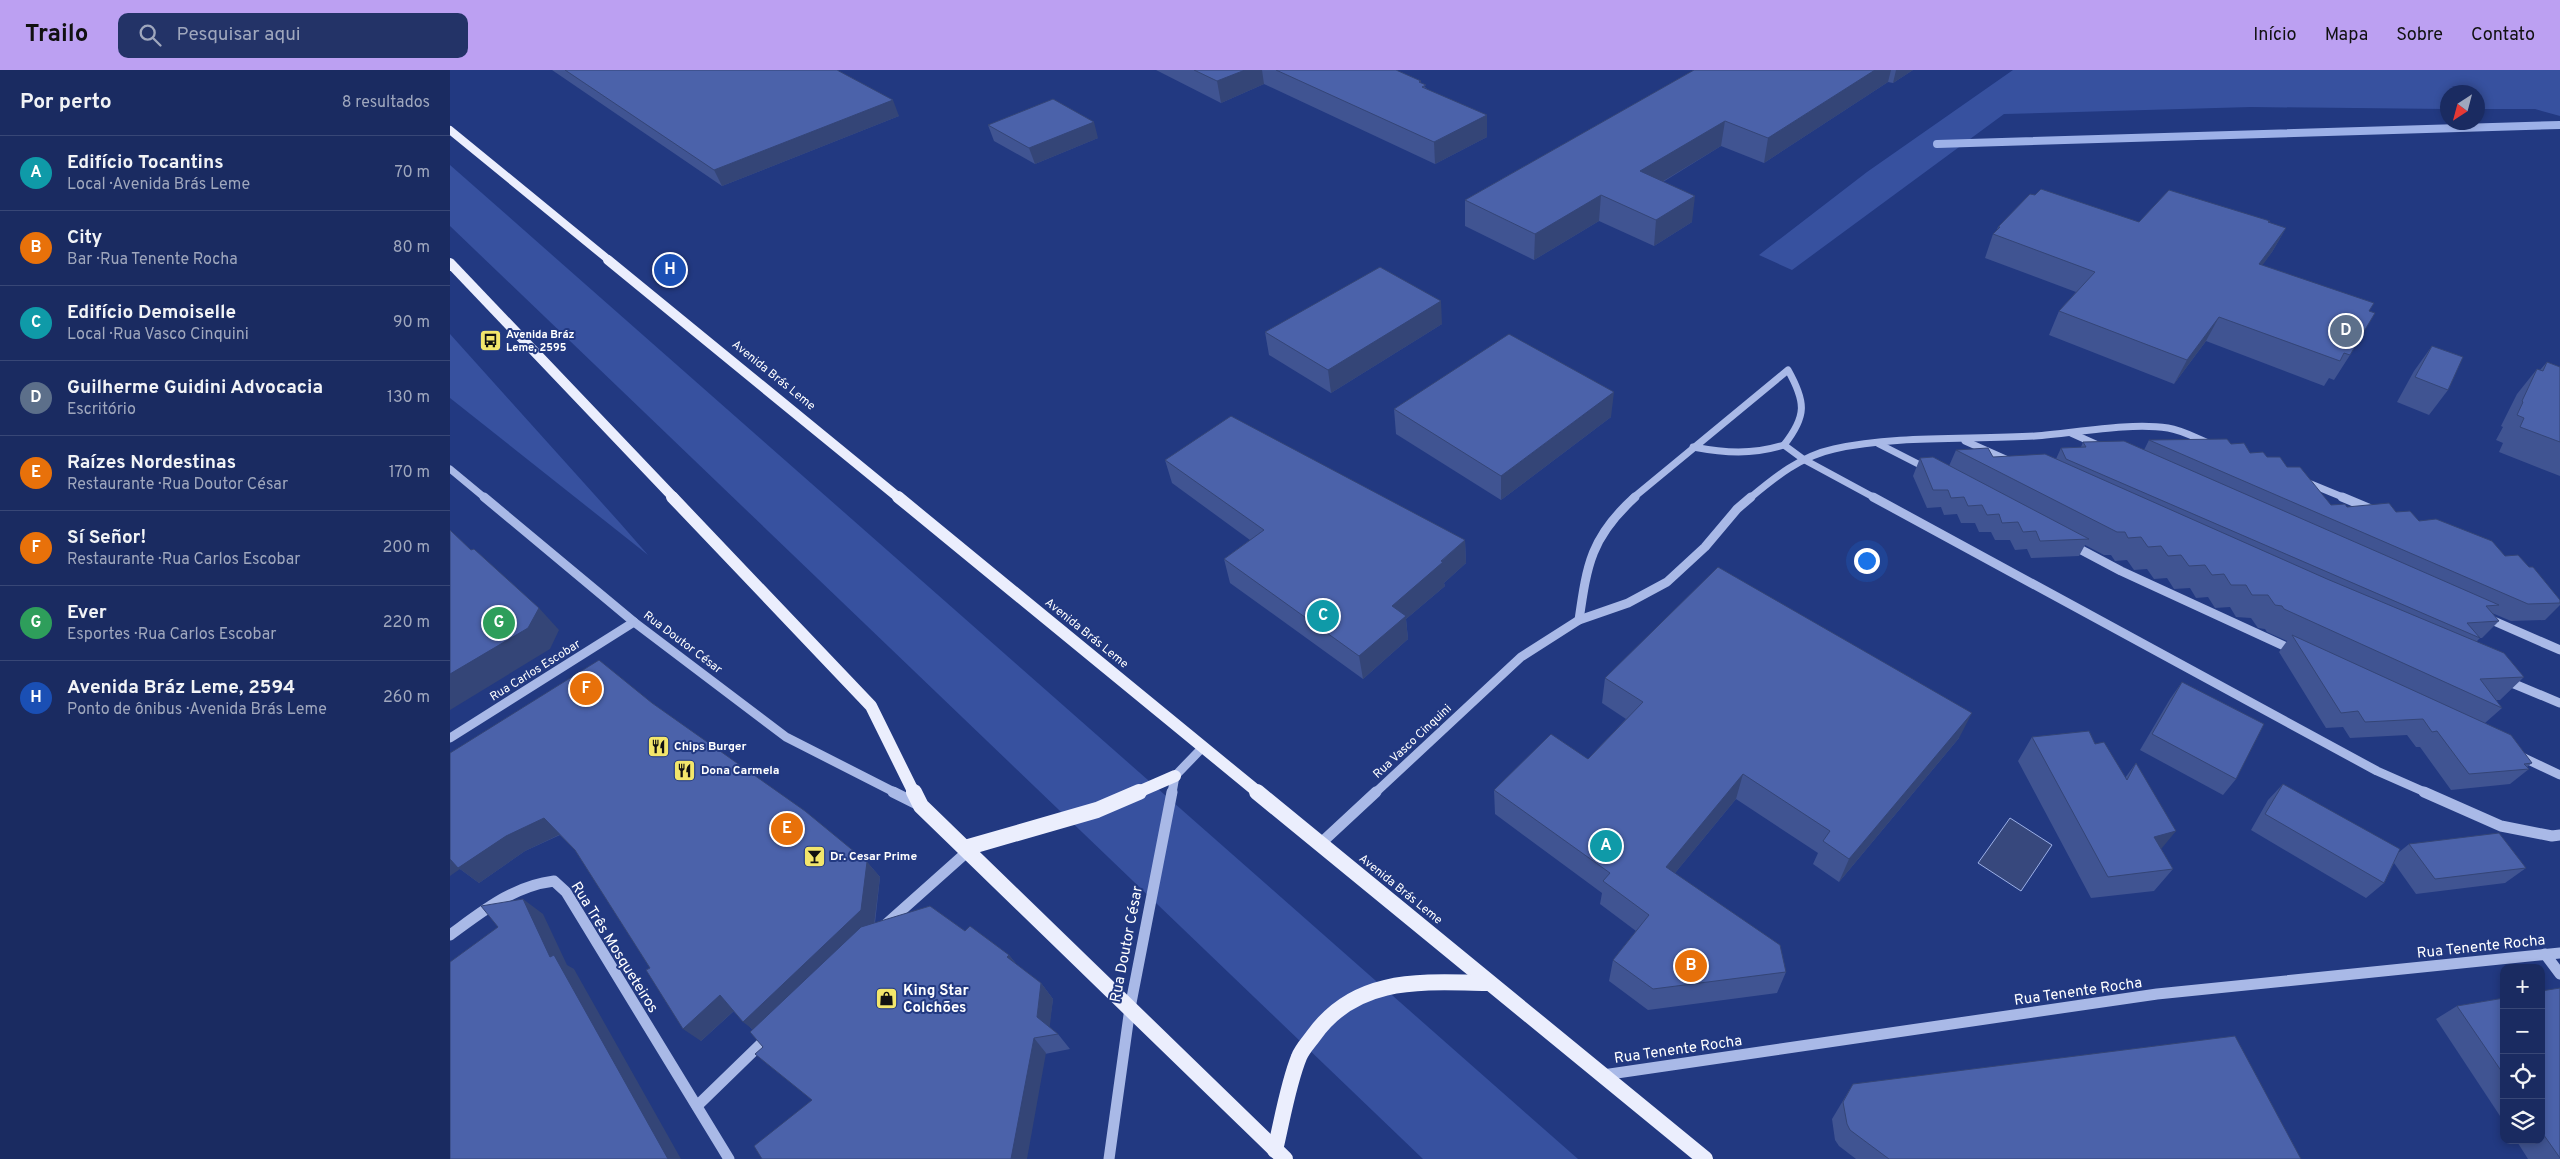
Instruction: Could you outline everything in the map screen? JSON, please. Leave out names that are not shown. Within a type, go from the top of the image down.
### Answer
[{"type":"main road","name":"Avenida Brás Leme","points":[[450,130],[1705,1159]]},
{"type":"main road","points":[[450,264],[871,706],[921,806],[1280,1154]]},
{"type":"main road","points":[[966,850],[1097,810],[1175,776]]},
{"type":"main road","points":[[1280,1154],[1299,1056],[1325,1020],[1351,1001],[1384,988],[1412,982],[1489,983]]},
{"type":"street","points":[[1579,620],[1586,568],[1595,544],[1618,512],[1693,447],[1788,370],[1798,387],[1803,405],[1799,428],[1784,445],[1753,454],[1730,454],[1693,447]]},
{"type":"street","name":"Rua Vasco Cinquini","points":[[1320,844],[1520,657],[1579,620],[1628,603],[1667,582],[1705,547],[1737,509],[1770,481],[1803,459],[1834,449],[1878,443],[1963,440],[2154,426],[2184,433],[2220,448]]},
{"type":"street","points":[[2070,433],[2107,449]]},
{"type":"street","points":[[1963,440],[2016,464]]},
{"type":"street","points":[[1878,443],[1939,474]]},
{"type":"street","points":[[1784,445],[1803,459],[2377,771],[2502,826],[2552,836],[2560,835]]},
{"type":"street","name":"Rua Doutor César","points":[[450,468],[634,622],[786,737],[921,806]]},
{"type":"street","points":[[2302,481],[2383,514]]},
{"type":"street","points":[[2060,539],[2121,571],[2301,654]]},
{"type":"street","points":[[2478,614],[2560,650]]},
{"type":"street","name":"Rua Carlos Escobar","points":[[450,738],[634,622]]},
{"type":"street","points":[[2496,676],[2560,703]]},
{"type":"street","points":[[1175,776],[1202,748]]},
{"type":"street","points":[[2515,754],[2560,775]]},
{"type":"street","name":"Rua Doutor César","points":[[1109,1159],[1130,1008],[1175,776]]},
{"type":"street","points":[[873,936],[966,850]]},
{"type":"street","name":"Rua Três Mosqueteiros","points":[[450,935],[509,893],[538,882],[554,881],[566,892],[729,1159]]},
{"type":"street","name":"Rua Tenente Rocha","points":[[1603,1075],[2157,994],[2560,953]]},
{"type":"street","points":[[2545,954],[2560,974]]},
{"type":"street","points":[[697,1106],[774,1032]]},
{"type":"shaded area","points":[[2013,70],[2560,70],[2560,116],[2535,109],[2485,109],[2485,85],[2440,85],[2440,109],[2251,107],[2004,114],[1792,270],[1759,255],[1867,172]]},
{"type":"shaded area","points":[[450,165],[1578,1159],[1423,1159],[450,226]]},
{"type":"shaded area","points":[[450,334],[620,523],[648,555],[450,398]]},
{"type":"shaded area","points":[[2010,818],[2052,845],[2021,891],[1978,863]]},
{"type":"building","points":[[565,70],[837,70],[893,100],[714,170]]},
{"type":"building","points":[[1194,70],[1245,70],[1217,81]]},
{"type":"building","points":[[1276,70],[1396,70],[1421,81],[1419,82],[1426,85],[1422,87],[1487,115],[1434,142]]},
{"type":"building","points":[[1694,70],[1875,70],[1768,138],[1725,121],[1640,171],[1695,196],[1656,220],[1601,195],[1535,234],[1465,200]]},
{"type":"building","points":[[1053,99],[1094,122],[1029,148],[988,125]]},
{"type":"building","points":[[2041,189],[2139,222],[2169,190],[2270,221],[2268,222],[2286,228],[2259,264],[2374,303],[2369,311],[2375,313],[2350,355],[2344,353],[2340,361],[2219,317],[2187,360],[2059,311],[2095,272],[1993,234],[2030,194],[2035,195]]},
{"type":"building","points":[[1380,267],[1441,301],[1328,370],[1265,332]]},
{"type":"building","points":[[1509,334],[1614,392],[1501,476],[1394,409]]},
{"type":"building","points":[[2432,346],[2463,357],[2448,390],[2415,377]]},
{"type":"building","points":[[2547,362],[2560,367],[2560,442],[2520,427],[2524,418],[2517,415],[2537,369],[2543,371]]},
{"type":"building","points":[[1231,416],[1465,540],[1441,561],[1443,562],[1392,606],[1406,616],[1359,656],[1224,559],[1264,530],[1165,460]]},
{"type":"building","points":[[2227,439],[2231,444],[2244,443],[2250,453],[2263,452],[2267,457],[2280,457],[2287,467],[2300,467],[2331,505],[2345,504],[2347,507],[2389,503],[2396,512],[2410,511],[2419,521],[2436,519],[2492,541],[2505,556],[2518,555],[2529,567],[2533,567],[2560,600],[2560,603],[2528,604],[2149,440]]},
{"type":"building","points":[[2124,441],[2499,605],[2486,606],[2499,621],[2467,623],[2480,638],[2066,459],[2061,448],[2086,447],[2083,442]]},
{"type":"building","points":[[1988,448],[1993,457],[2045,454],[2327,579],[2504,653],[2524,677],[2480,679],[2502,708],[2284,609],[2282,606],[2275,605],[2268,595],[2252,595],[2246,585],[2231,585],[2224,574],[2212,575],[2205,565],[2189,566],[2181,555],[2168,556],[2161,546],[2148,547],[2141,537],[2128,538],[2125,532],[2117,532],[1956,450]]},
{"type":"building","points":[[1933,457],[2089,539],[2040,541],[2036,531],[2023,532],[2018,522],[2002,523],[1999,514],[1987,515],[1982,505],[1968,506],[1964,497],[1951,498],[1948,490],[1933,490],[1920,458]]},
{"type":"building","points":[[450,530],[471,550],[474,549],[539,608],[528,628],[450,674]]},
{"type":"building","points":[[1718,567],[1972,713],[1849,859],[1823,841],[1830,831],[1743,774],[1666,867],[1780,945],[1786,972],[1653,989],[1613,960],[1649,915],[1603,881],[1610,873],[1494,790],[1551,734],[1588,759],[1643,702],[1605,678]]},
{"type":"building","points":[[2292,635],[2511,735],[2532,763],[2524,764],[2529,769],[2469,774],[2437,731],[2432,732],[2423,719],[2365,722],[2358,711],[2341,713]]},
{"type":"building","points":[[599,660],[652,703],[805,811],[867,862],[861,910],[743,1022],[720,995],[683,1029],[646,970],[650,968],[575,850],[544,818],[506,836],[458,868],[450,859],[450,753]]},
{"type":"building","points":[[2182,682],[2264,724],[2236,779],[2152,734]]},
{"type":"building","points":[[2089,731],[2095,744],[2104,742],[2127,780],[2136,763],[2176,831],[2154,837],[2173,869],[2108,877],[2032,737]]},
{"type":"building","points":[[2283,784],[2400,849],[2384,883],[2265,814]]},
{"type":"building","points":[[2499,833],[2526,868],[2435,879],[2409,844]]},
{"type":"building","points":[[523,899],[550,957],[554,955],[668,1159],[450,1159],[450,962],[498,927],[481,906]]},
{"type":"building","points":[[930,906],[965,931],[970,926],[1009,955],[1007,957],[1041,983],[1037,1017],[1058,1034],[1034,1038],[1011,1159],[762,1159],[754,1146],[812,1100],[755,1054],[763,1047],[750,1032],[861,927]]},
{"type":"building","points":[[2560,988],[2560,1158],[2545,1137],[2545,990]]},
{"type":"building","points":[[2500,999],[2500,1069],[2457,1006]]},
{"type":"building","points":[[2235,1036],[2301,1159],[1889,1159],[1850,1130],[1847,1124],[1843,1102],[1853,1084]]},
{"type":"waterway","points":[[1937,144],[2560,125]]},
{"type":"place","name":"Avenida Bráz Leme, 2594","points":[[670,270]]},
{"type":"place","name":"Guilherme Guidini Advocacia","points":[[2346,331]]},
{"type":"place","name":"Avenida Bráz Leme, 2595","points":[[490,340]]},
{"type":"place","name":"Edifício Demoiselle","points":[[1323,616]]},
{"type":"place","name":"Ever","points":[[499,623]]},
{"type":"place","name":"Sí Señor!","points":[[586,689]]},
{"type":"place","name":"Chips Burger","points":[[658,746]]},
{"type":"place","name":"Dona Carmela","points":[[685,770]]},
{"type":"place","name":"Raízes Nordestinas","points":[[787,829]]},
{"type":"place","name":"Edifício Tocantins","points":[[1606,846]]},
{"type":"place","name":"Dr. Cesar Prime","points":[[814,856]]},
{"type":"place","name":"City","points":[[1691,966]]},
{"type":"place","name":"King Star Colchões","points":[[887,999]]}]
